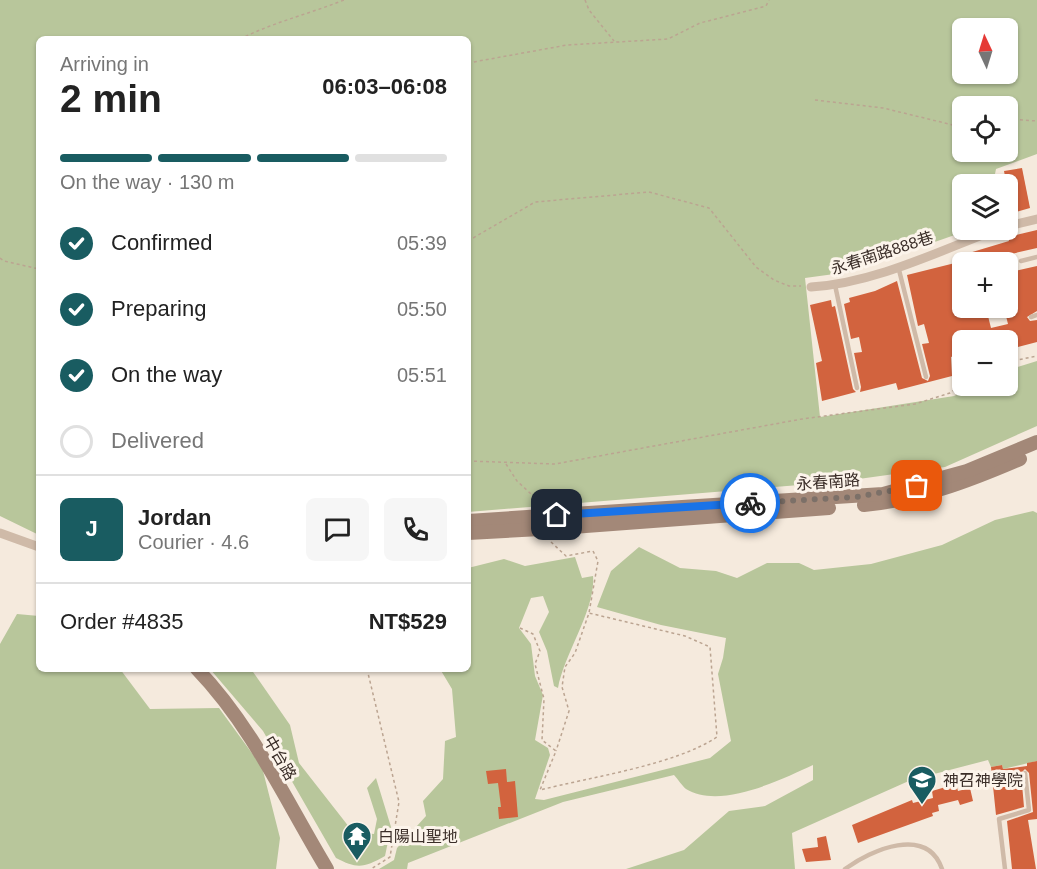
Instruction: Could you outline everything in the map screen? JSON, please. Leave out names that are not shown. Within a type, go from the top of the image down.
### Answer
[{"type":"street","points":[[1018,224],[1037,219]]},
{"type":"street","name":"永春南路888巷","points":[[811,287],[836,285],[898,266],[969,240]]},
{"type":"street","name":"永春南路","points":[[969,476],[1037,442]]},
{"type":"street","name":"永春南路","points":[[471,521],[554,519],[883,498],[969,476],[1037,452]]},
{"type":"street","name":"永春南路","points":[[471,533],[554,519]]},
{"type":"street","points":[[0,533],[36,546]]},
{"type":"street","name":"中台路","points":[[200,672],[219,692],[239,720],[327,869]]},
{"type":"lane","points":[[1021,261],[1037,257]]},
{"type":"lane","points":[[898,266],[926,377]]},
{"type":"lane","points":[[836,285],[857,388]]},
{"type":"lane","points":[[1031,317],[1037,315]]},
{"type":"lane","points":[[1005,869],[999,819],[1029,810],[1025,773]]},
{"type":"lane","points":[[845,869],[863,856],[894,846],[917,845],[930,850],[942,869]]},
{"type":"path","points":[[246,36],[272,23],[310,13],[344,0]]},
{"type":"path","points":[[585,0],[589,10],[614,41]]},
{"type":"path","points":[[471,62],[567,45],[668,39],[700,23],[766,6],[769,0]]},
{"type":"path","points":[[815,100],[882,108],[952,125]]},
{"type":"path","points":[[1018,120],[1037,121]]},
{"type":"path","points":[[471,239],[535,202],[649,192],[709,208],[756,267],[774,280],[789,286],[811,287]]},
{"type":"path","points":[[0,258],[36,268]]},
{"type":"path","points":[[1018,360],[1037,356]]},
{"type":"path","points":[[471,461],[555,464],[802,419],[915,404],[952,391]]},
{"type":"path","points":[[506,464],[517,482],[543,503],[554,519]]},
{"type":"path","points":[[551,542],[566,556],[593,551],[598,561],[589,613],[575,653],[565,667],[562,687],[569,711],[540,790],[669,758],[701,748],[717,737],[710,647],[685,636],[589,613]]},
{"type":"path","points":[[520,628],[533,634],[540,651],[535,664],[544,699],[542,740],[556,751]]},
{"type":"path","points":[[368,672],[399,802],[390,857],[371,869]]},
{"type":"green space","points":[[0,0],[1037,0],[1037,154],[1018,161],[1018,96],[952,96],[952,162],[1015,162],[996,169],[995,174],[952,174],[952,236],[849,272],[805,278],[820,417],[954,396],[1018,396],[1018,367],[1037,361],[1037,426],[945,467],[837,482],[471,512],[471,36],[36,36],[36,534],[0,516]]},
{"type":"green space","points":[[1033,511],[1037,513],[1037,761],[1003,769],[1002,765],[991,767],[988,760],[911,780],[792,833],[795,869],[626,869],[684,850],[729,811],[765,806],[813,780],[813,765],[767,785],[732,795],[700,795],[686,789],[674,775],[563,802],[408,863],[407,869],[379,869],[394,860],[397,848],[426,816],[423,801],[443,779],[445,741],[456,737],[452,689],[442,672],[471,672],[471,567],[504,559],[525,566],[575,557],[582,578],[593,576],[590,603],[566,661],[558,688],[554,686],[547,651],[539,632],[549,612],[543,596],[531,598],[519,628],[531,644],[535,676],[543,695],[535,740],[548,748],[550,755],[535,799],[544,800],[710,758],[731,741],[718,674],[726,638],[661,625],[597,607],[611,571],[639,547],[680,568],[716,571],[737,578],[767,563],[799,563],[814,570],[871,564],[942,545],[995,520]]},
{"type":"green space","points":[[17,614],[36,616],[36,672],[122,672],[150,709],[219,708],[262,767],[280,838],[276,869],[0,869],[0,644]]},
{"type":"green space","points":[[213,672],[253,672],[290,725],[299,763],[353,832],[374,834],[377,819],[367,788],[376,778],[391,827],[385,856],[360,866],[336,858],[263,731]]},
{"type":"building","points":[[1022,168],[1030,208],[1018,211],[1018,174],[1005,174],[1004,171]]},
{"type":"building","points":[[1037,230],[1037,248],[1018,252],[972,252],[1009,240],[1018,240],[1018,235]]},
{"type":"building","points":[[952,264],[952,318],[988,318],[991,328],[1008,324],[1006,318],[1018,318],[1018,270],[1037,266],[1037,311],[1027,317],[1030,321],[1037,320],[1037,342],[1018,347],[1018,330],[952,330],[952,376],[898,390],[896,383],[860,392],[854,353],[862,352],[859,337],[851,339],[844,304],[850,302],[849,298],[875,291],[897,281],[922,378],[928,381],[930,376],[922,344],[929,343],[924,324],[918,326],[907,275]]},
{"type":"building","points":[[831,300],[832,307],[835,306],[853,389],[856,392],[822,401],[816,363],[822,361],[810,305]]},
{"type":"building","points":[[1037,761],[1037,819],[1028,820],[1036,869],[1012,869],[1007,821],[1033,812],[1029,773],[1025,769],[1021,773],[1024,807],[996,815],[991,767],[1002,765],[1003,769],[1027,766],[1027,763]]},
{"type":"building","points":[[506,769],[507,782],[515,781],[518,817],[499,819],[498,807],[501,807],[498,783],[488,784],[486,771]]},
{"type":"building","points":[[956,784],[958,791],[970,788],[973,801],[960,805],[958,800],[938,805],[939,811],[932,813],[933,816],[858,843],[852,825],[912,800],[913,803],[933,798],[932,791]]},
{"type":"building","points":[[826,836],[831,860],[806,862],[802,849],[818,847],[817,838]]},
{"type":"way so far","points":[[750,503],[856,497],[883,494],[917,486]]},
{"type":"place","name":"神召神學院","points":[[922,806]]},
{"type":"place","name":"白陽山聖地","points":[[357,862]]},
{"type":"route","points":[[557,515],[750,503]]}]
